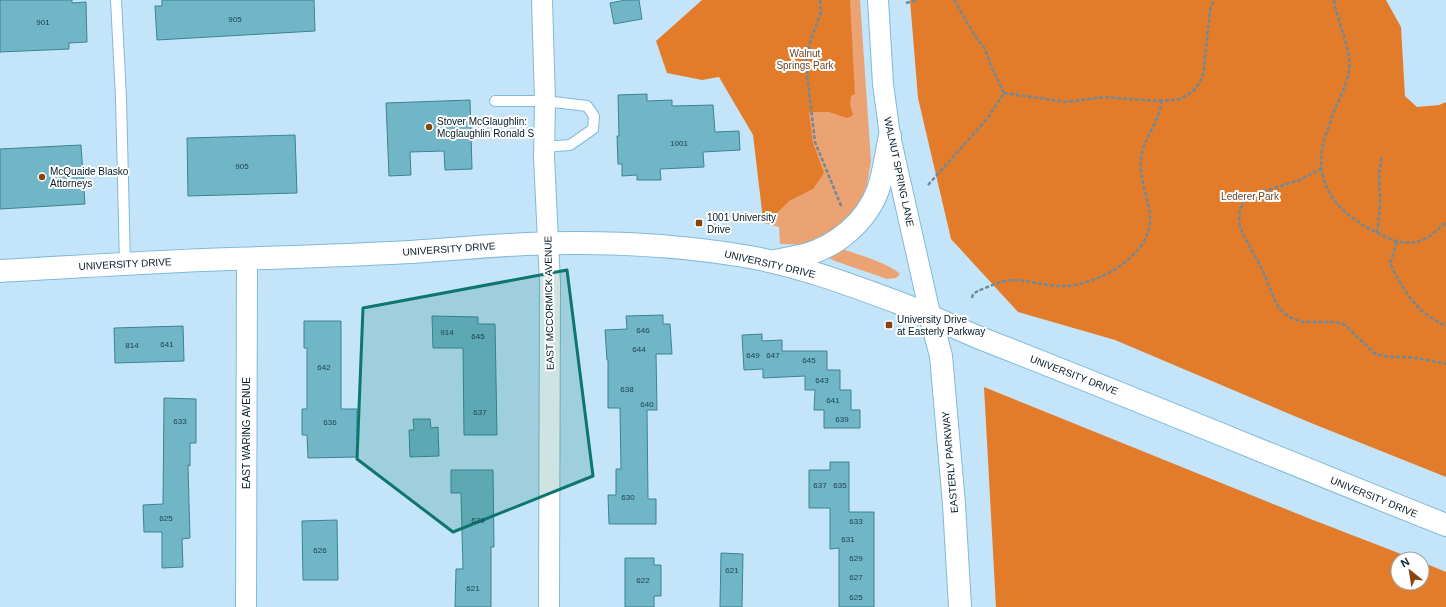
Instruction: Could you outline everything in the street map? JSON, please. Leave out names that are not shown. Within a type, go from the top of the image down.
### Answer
[{"type":"main road","points":[[770,262],[805,255],[818,250],[842,237],[857,224],[870,206],[878,190],[890,136]]},
{"type":"main road","name":"UNIVERSITY DRIVE","points":[[0,271],[125,264],[396,253],[549,243],[650,244],[697,248],[747,256],[841,282],[904,305],[931,318],[1123,393],[1243,444],[1446,525]]},
{"type":"main road","name":"EASTERLY PARKWAY","points":[[931,318],[941,356],[954,504],[960,607]]},
{"type":"street","name":"EAST MCCORMICK AVENUE","points":[[542,0],[545,101],[544,147],[546,212],[549,243],[549,607]]},
{"type":"street","name":"WALNUT SPRING LANE","points":[[878,0],[884,84],[890,136],[931,318]]},
{"type":"street","name":"EAST WARING AVENUE","points":[[246,259],[246,607]]},
{"type":"lane","points":[[116,0],[121,98],[125,264]]},
{"type":"lane","points":[[495,101],[545,101],[587,106],[594,116],[593,129],[570,145],[544,147]]},
{"type":"path","points":[[820,0],[821,12],[807,54],[807,72],[815,142],[843,210]]},
{"type":"path","points":[[906,3],[918,0]]},
{"type":"path","points":[[954,0],[974,34],[985,49],[1004,93]]},
{"type":"path","points":[[1004,93],[1066,102],[1105,97],[1162,101],[1175,100],[1186,96],[1198,86],[1203,76],[1210,10],[1214,0]]},
{"type":"path","points":[[1334,0],[1348,54],[1349,71],[1326,135],[1322,155],[1322,168],[1327,186],[1336,204],[1359,223],[1396,242],[1415,243],[1430,236],[1446,222]]},
{"type":"path","points":[[928,185],[987,119],[1004,93]]},
{"type":"path","points":[[972,298],[973,294],[978,291],[1014,280],[1061,286],[1080,284],[1095,280],[1122,264],[1138,251],[1145,241],[1150,224],[1141,173],[1142,149],[1160,111],[1162,101]]},
{"type":"path","points":[[1377,233],[1380,206],[1379,174],[1382,156]]},
{"type":"path","points":[[1322,168],[1300,180],[1252,195],[1246,199],[1240,209],[1240,222],[1244,236],[1263,271],[1276,303],[1289,317],[1302,322],[1336,322],[1345,325],[1374,353],[1386,357],[1414,358],[1446,364]]},
{"type":"path","points":[[1396,242],[1390,263],[1395,273],[1412,300],[1423,312],[1446,326]]},
{"type":"highlighted area","points":[[567,270],[593,476],[453,532],[357,459],[363,308]]},
{"type":"green space","name":"Walnut Springs Park","points":[[702,0],[850,0],[855,94],[851,96],[850,105],[853,114],[847,118],[829,112],[809,112],[813,143],[824,173],[813,189],[789,201],[775,215],[768,216],[760,222],[762,211],[753,135],[719,77],[702,80],[667,73],[656,41]]},
{"type":"green space","name":"Walnut Springs Park","points":[[720,0],[860,0],[871,161],[865,196],[845,225],[806,245],[780,244],[779,227],[760,222],[768,216],[775,215]]},
{"type":"green space","name":"Lederer Park","points":[[910,0],[1386,0],[1401,27],[1405,96],[1417,107],[1439,105],[1446,102],[1446,477],[1311,423],[1115,340],[1018,312],[951,239],[918,98]]},
{"type":"green space","points":[[836,247],[879,262],[900,274],[896,278],[887,279],[835,261],[827,256]]},
{"type":"green space","points":[[984,387],[1393,551],[1390,551],[1390,591],[1430,591],[1430,565],[1446,572],[1446,607],[996,607]]},
{"type":"building","points":[[0,0],[72,0],[72,3],[86,2],[87,42],[69,43],[69,49],[0,52]]},
{"type":"building","points":[[162,0],[314,0],[315,31],[157,40],[155,6],[162,6]]},
{"type":"building","points":[[626,0],[639,0],[642,19],[614,24],[610,3]]},
{"type":"building","points":[[647,94],[647,101],[672,100],[672,106],[713,105],[715,132],[739,131],[740,150],[703,152],[704,167],[660,169],[661,180],[637,180],[637,175],[622,176],[622,164],[618,164],[618,95]]},
{"type":"building","name":"Stover McGlaughlin: Mcglaughlin Ronald S","points":[[470,100],[472,169],[445,170],[444,151],[410,152],[411,175],[389,176],[386,103]]},
{"type":"building","points":[[295,135],[297,193],[188,196],[187,138]]},
{"type":"building","name":"McQuaide Blasko Attorneys","points":[[81,145],[85,204],[0,209],[0,149]]},
{"type":"building","points":[[663,315],[663,324],[670,324],[672,354],[656,354],[657,410],[647,410],[648,499],[656,499],[656,524],[609,524],[608,495],[616,495],[616,469],[621,469],[620,408],[608,408],[608,360],[605,330],[627,329],[626,316]]},
{"type":"building","points":[[432,316],[478,317],[478,324],[495,324],[497,435],[464,435],[463,348],[433,348]]},
{"type":"building","points":[[304,321],[341,321],[341,409],[357,409],[357,457],[308,458],[307,435],[302,435],[302,409],[307,409],[307,348],[304,348]]},
{"type":"building","points":[[183,326],[184,361],[115,363],[114,328]]},
{"type":"building","points":[[762,334],[762,341],[782,340],[782,351],[827,351],[827,370],[840,370],[840,390],[851,390],[851,410],[860,410],[860,428],[824,428],[824,410],[814,410],[815,390],[805,390],[805,376],[763,378],[763,369],[744,370],[742,335]]},
{"type":"building","points":[[164,398],[196,399],[196,443],[190,443],[190,466],[188,465],[190,538],[182,539],[183,567],[162,568],[162,532],[144,532],[143,505],[163,504]]},
{"type":"building","points":[[413,419],[430,419],[431,428],[438,427],[439,456],[410,457],[409,430],[414,430]]},
{"type":"building","points":[[830,462],[849,462],[849,512],[874,512],[874,607],[839,607],[839,548],[830,549],[830,508],[809,508],[809,470],[830,470]]},
{"type":"building","points":[[451,470],[493,470],[494,547],[491,547],[491,607],[455,607],[456,569],[463,569],[461,493],[451,493]]},
{"type":"building","points":[[337,520],[338,580],[303,580],[302,521]]},
{"type":"building","points":[[721,553],[743,554],[742,607],[720,607]]},
{"type":"building","points":[[625,558],[654,558],[654,565],[661,565],[661,596],[654,596],[654,607],[625,607]]},
{"type":"place","name":"Stover McGlaughlin: Mcglaughlin Ronald S","points":[[429,127]]},
{"type":"place","name":"McQuaide Blasko Attorneys","points":[[42,177]]},
{"type":"place","name":"1001 University Drive","points":[[699,223]]},
{"type":"place","name":"University Drive at Easterly Parkway","points":[[889,325]]}]
